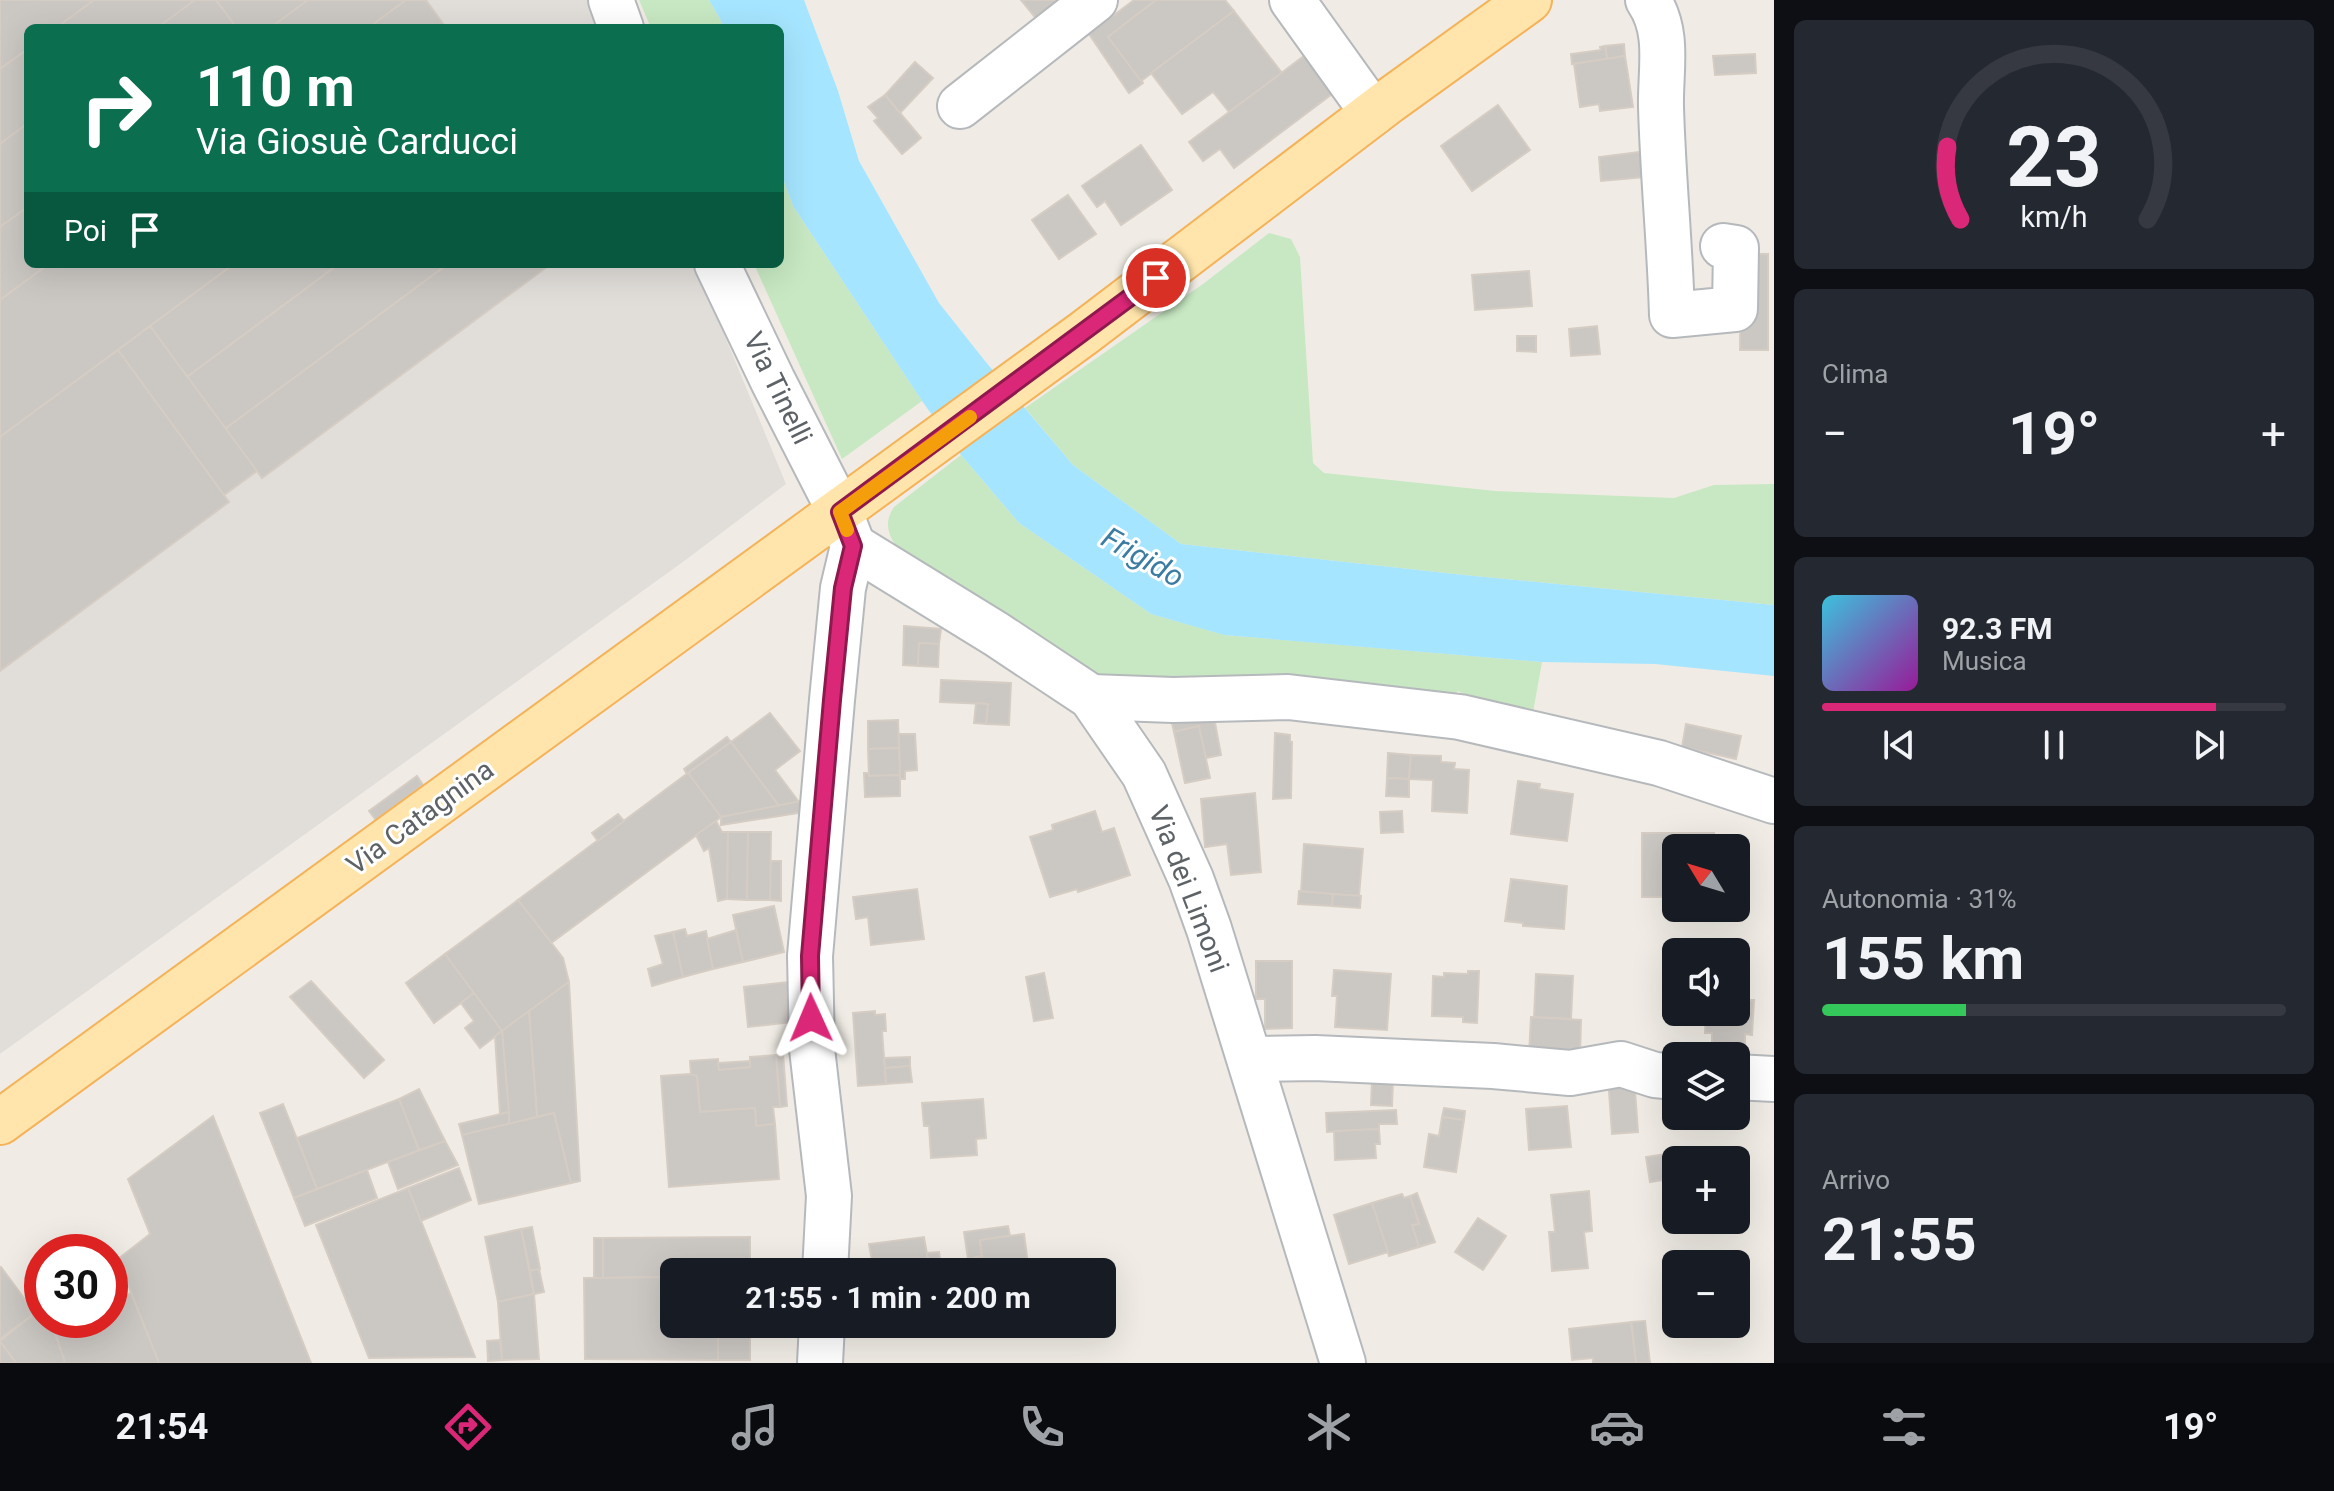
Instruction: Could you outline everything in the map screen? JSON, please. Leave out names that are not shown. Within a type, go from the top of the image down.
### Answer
[{"type":"main road","name":"Via Catagnina","points":[[0,1122],[847,529],[875,486],[1529,0]]},
{"type":"street","points":[[611,0],[620,24]]},
{"type":"street","points":[[960,106],[1095,0]]},
{"type":"street","points":[[1292,0],[1373,113]]},
{"type":"street","points":[[1648,0],[1661,34],[1661,105],[1672,315],[1735,309],[1736,248],[1723,246]]},
{"type":"street","name":"Via Tinelli","points":[[719,268],[847,529]]},
{"type":"street","points":[[826,1258],[829,1196],[812,1049],[810,956],[847,529]]},
{"type":"street","name":"Via dei Limoni","points":[[847,529],[1091,697],[1144,774],[1191,879],[1343,1363]]},
{"type":"street","points":[[1091,697],[1173,700],[1288,697],[1460,717],[1659,763],[1774,801]]},
{"type":"street","points":[[1250,1059],[1315,1058],[1570,1073],[1621,1064],[1662,1076]]},
{"type":"street","points":[[1750,1078],[1774,1079]]},
{"type":"street","points":[[820,1363],[821,1338]]},
{"type":"shaded area","points":[[0,0],[587,0],[596,24],[24,24],[24,268],[697,268],[786,484],[687,559],[0,1054]]},
{"type":"green space","points":[[639,0],[709,0],[723,24],[649,24]]},
{"type":"green space","points":[[784,182],[793,206],[922,401],[842,459],[756,268],[784,268]]},
{"type":"green space","points":[[1269,233],[1291,239],[1300,257],[1313,463],[1324,473],[1495,491],[1674,498],[1714,485],[1774,484],[1774,605],[1181,544],[1073,465],[1025,408],[1203,284]]},
{"type":"green space","points":[[961,455],[1019,523],[1151,614],[1225,635],[1542,662],[1532,718],[1512,718],[1458,691],[1446,705],[1214,676],[1184,676],[1183,686],[1090,679],[909,563],[894,543],[888,522],[894,507]]},
{"type":"water","name":"Frigido","points":[[709,0],[804,0],[838,91],[859,161],[939,303],[1073,465],[1181,544],[1774,605],[1774,676],[1655,664],[1542,662],[1224,635],[1151,614],[1019,523],[961,455],[793,206],[784,182],[784,24],[723,24]]},
{"type":"building","points":[[0,0],[94,0],[61,24],[24,24],[24,52],[0,69]]},
{"type":"building","points":[[94,0],[195,0],[162,24],[61,24]]},
{"type":"building","points":[[195,0],[216,0],[234,24],[162,24]]},
{"type":"building","points":[[216,0],[308,0],[275,24],[234,24]]},
{"type":"building","points":[[308,0],[406,0],[373,24],[275,24]]},
{"type":"building","points":[[406,0],[426,0],[443,24],[373,24]]},
{"type":"building","points":[[1021,0],[1067,0],[1039,22]]},
{"type":"building","points":[[1134,0],[1156,0],[1108,37],[1143,83],[1129,93],[1089,34]]},
{"type":"building","points":[[1156,0],[1225,0],[1234,11],[1141,81],[1108,37]]},
{"type":"building","points":[[1234,11],[1282,73],[1229,112],[1213,92],[1182,114],[1151,73]]},
{"type":"building","points":[[1624,44],[1625,56],[1607,59],[1605,46]]},
{"type":"building","points":[[1605,46],[1607,59],[1572,64],[1571,54],[1601,50],[1600,47]]},
{"type":"building","points":[[24,52],[24,126],[0,144],[0,69]]},
{"type":"building","points":[[1308,53],[1336,91],[1234,168],[1220,149],[1203,161],[1189,142]]},
{"type":"building","points":[[1755,54],[1756,73],[1715,75],[1713,56]]},
{"type":"building","points":[[1625,56],[1633,107],[1600,111],[1599,104],[1580,107],[1574,64]]},
{"type":"building","points":[[915,62],[933,78],[900,113],[885,95]]},
{"type":"building","points":[[885,95],[921,138],[902,154],[874,121],[878,118],[868,107]]},
{"type":"building","points":[[1498,105],[1530,150],[1472,191],[1441,146]]},
{"type":"building","points":[[24,126],[24,210],[0,227],[0,144]]},
{"type":"building","points":[[1141,145],[1172,190],[1121,225],[1105,201],[1097,207],[1082,186]]},
{"type":"building","points":[[1654,150],[1656,176],[1601,181],[1599,157]]},
{"type":"building","points":[[1068,195],[1096,234],[1059,259],[1032,220]]},
{"type":"building","points":[[24,210],[24,268],[44,268],[0,300],[0,227]]},
{"type":"building","points":[[1741,254],[1768,254],[1768,350],[1740,350]]},
{"type":"building","points":[[44,268],[229,268],[0,437],[0,300]]},
{"type":"building","points":[[229,268],[334,268],[187,377],[150,326]]},
{"type":"building","points":[[334,268],[443,268],[225,429],[187,377]]},
{"type":"building","points":[[443,268],[546,268],[262,478],[225,429]]},
{"type":"building","points":[[1529,271],[1532,306],[1475,310],[1472,275]]},
{"type":"building","points":[[150,326],[257,471],[224,495],[118,350]]},
{"type":"building","points":[[1597,326],[1600,354],[1571,356],[1569,329]]},
{"type":"building","points":[[1517,336],[1536,336],[1536,352],[1517,351]]},
{"type":"building","points":[[118,350],[229,502],[0,671],[0,437]]},
{"type":"building","points":[[904,626],[941,629],[939,644],[919,643],[918,666],[903,665]]},
{"type":"building","points":[[919,643],[939,644],[938,667],[918,666]]},
{"type":"building","points":[[941,680],[1011,683],[1009,725],[986,724],[988,704],[940,702]]},
{"type":"building","points":[[976,703],[988,704],[986,724],[974,723]]},
{"type":"building","points":[[1213,712],[1221,755],[1206,758],[1199,726],[1174,732],[1170,715]]},
{"type":"building","points":[[770,713],[800,751],[775,770],[799,802],[779,806],[731,742]]},
{"type":"building","points":[[898,720],[899,748],[868,749],[868,721]]},
{"type":"building","points":[[1686,724],[1741,736],[1736,759],[1682,747]]},
{"type":"building","points":[[1199,726],[1210,778],[1185,783],[1174,732]]},
{"type":"building","points":[[1275,733],[1290,735],[1292,742],[1291,798],[1273,799]]},
{"type":"building","points":[[899,734],[915,734],[917,770],[905,771],[905,779],[900,779]]},
{"type":"building","points":[[727,737],[731,742],[687,774],[684,769]]},
{"type":"building","points":[[731,742],[779,806],[721,817],[688,773]]},
{"type":"building","points":[[899,748],[900,775],[869,776],[868,749]]},
{"type":"building","points":[[1388,753],[1411,755],[1409,779],[1387,778]]},
{"type":"building","points":[[1411,755],[1441,756],[1441,762],[1455,763],[1454,769],[1469,770],[1467,813],[1432,811],[1433,780],[1409,779]]},
{"type":"building","points":[[688,773],[721,817],[551,943],[518,900]]},
{"type":"building","points":[[864,773],[869,773],[869,776],[900,775],[900,796],[865,797]]},
{"type":"building","points":[[417,776],[423,785],[376,820],[369,811]]},
{"type":"building","points":[[1387,778],[1409,779],[1409,797],[1386,796]]},
{"type":"building","points":[[1518,781],[1540,784],[1539,789],[1573,794],[1567,841],[1511,834]]},
{"type":"building","points":[[1255,793],[1261,872],[1231,875],[1227,844],[1205,847],[1201,799]]},
{"type":"building","points":[[806,800],[805,812],[721,825],[721,817]]},
{"type":"building","points":[[1095,811],[1102,832],[1114,828],[1130,875],[1078,892],[1077,889],[1050,897],[1030,837],[1053,830],[1052,825]]},
{"type":"building","points":[[1402,811],[1403,832],[1381,833],[1380,812]]},
{"type":"building","points":[[618,814],[624,821],[598,841],[592,833]]},
{"type":"building","points":[[716,821],[722,832],[728,832],[727,899],[718,901],[709,848],[704,851],[696,835]]},
{"type":"building","points":[[728,832],[748,832],[747,900],[727,899]]},
{"type":"building","points":[[748,832],[771,832],[770,900],[747,900]]},
{"type":"building","points":[[1642,833],[1714,833],[1662,834],[1662,897],[1642,897]]},
{"type":"building","points":[[1304,844],[1363,849],[1359,896],[1301,892]]},
{"type":"building","points":[[771,861],[781,861],[781,901],[770,900]]},
{"type":"building","points":[[1511,879],[1567,886],[1564,929],[1523,926],[1523,923],[1505,921]]},
{"type":"building","points":[[917,889],[924,939],[871,945],[868,917],[856,919],[853,897]]},
{"type":"building","points":[[1299,891],[1333,894],[1332,906],[1298,904]]},
{"type":"building","points":[[1333,894],[1361,896],[1360,908],[1332,906]]},
{"type":"building","points":[[518,900],[563,958],[569,982],[502,1031],[445,954]]},
{"type":"building","points":[[774,906],[784,952],[743,962],[733,915]]},
{"type":"building","points":[[685,929],[687,936],[706,931],[713,969],[683,977],[673,932]]},
{"type":"building","points":[[736,930],[743,962],[713,969],[707,939]]},
{"type":"building","points":[[673,932],[683,977],[652,986],[648,969],[663,964],[655,936]]},
{"type":"building","points":[[445,954],[474,993],[434,1023],[406,983]]},
{"type":"building","points":[[1256,961],[1292,961],[1292,1028],[1265,1029],[1265,999],[1256,999]]},
{"type":"building","points":[[1334,970],[1391,974],[1387,1030],[1335,1027],[1337,996],[1332,996]]},
{"type":"building","points":[[1468,971],[1479,971],[1477,1023],[1463,1022],[1463,1017],[1432,1016],[1433,976],[1468,974]]},
{"type":"building","points":[[1044,973],[1053,1018],[1034,1021],[1026,977]]},
{"type":"building","points":[[1536,974],[1573,976],[1571,1019],[1534,1017]]},
{"type":"building","points":[[311,981],[384,1060],[364,1078],[290,997]]},
{"type":"building","points":[[796,981],[800,1021],[748,1027],[744,987]]},
{"type":"building","points":[[569,982],[580,1181],[571,1183],[554,1113],[537,1117],[529,1011]]},
{"type":"building","points":[[474,993],[502,1031],[480,1048],[465,1028],[474,1021],[461,1003]]},
{"type":"building","points":[[1750,1000],[1754,1000],[1752,1035],[1745,1034],[1745,1042],[1712,1042],[1712,1033],[1705,1033],[1705,1026],[1750,1026]]},
{"type":"building","points":[[529,1011],[537,1117],[509,1124],[502,1031]]},
{"type":"building","points":[[875,1011],[875,1015],[885,1014],[886,1031],[882,1031],[886,1084],[858,1086],[853,1013]]},
{"type":"building","points":[[1531,1017],[1581,1020],[1580,1057],[1529,1054]]},
{"type":"building","points":[[502,1031],[509,1112],[500,1114],[495,1036]]},
{"type":"building","points":[[783,1054],[787,1106],[780,1107],[776,1055]]},
{"type":"building","points":[[776,1055],[780,1107],[773,1107],[775,1124],[756,1126],[755,1108],[700,1112],[697,1076],[691,1076],[690,1061],[718,1059],[719,1070],[750,1067],[750,1057]]},
{"type":"building","points":[[910,1057],[910,1066],[885,1068],[884,1058]]},
{"type":"building","points":[[750,1061],[750,1067],[719,1070],[718,1063]]},
{"type":"building","points":[[910,1066],[912,1082],[886,1084],[885,1068]]},
{"type":"building","points":[[661,1076],[697,1076],[700,1112],[755,1108],[756,1126],[775,1124],[779,1179],[669,1187]]},
{"type":"building","points":[[1634,1076],[1638,1132],[1612,1134],[1608,1078]]},
{"type":"building","points":[[1372,1080],[1393,1081],[1392,1106],[1371,1105]]},
{"type":"building","points":[[419,1089],[445,1141],[419,1150],[399,1099]]},
{"type":"building","points":[[399,1099],[419,1150],[317,1189],[297,1138]]},
{"type":"building","points":[[983,1099],[986,1138],[976,1139],[977,1155],[931,1158],[929,1126],[924,1126],[922,1103]]},
{"type":"building","points":[[283,1104],[317,1189],[294,1198],[260,1113]]},
{"type":"building","points":[[1567,1106],[1571,1147],[1529,1150],[1526,1109]]},
{"type":"building","points":[[1444,1108],[1465,1111],[1464,1120],[1442,1117]]},
{"type":"building","points":[[1396,1110],[1397,1124],[1379,1124],[1379,1129],[1327,1132],[1326,1113]]},
{"type":"building","points":[[509,1112],[509,1124],[462,1135],[459,1124]]},
{"type":"building","points":[[554,1113],[571,1183],[479,1204],[462,1135]]},
{"type":"building","points":[[213,1116],[311,1363],[159,1363],[128,1284],[128,1251],[150,1234],[128,1179]]},
{"type":"building","points":[[1442,1117],[1464,1120],[1456,1172],[1424,1167],[1429,1134],[1439,1136]]},
{"type":"building","points":[[1379,1129],[1380,1144],[1375,1144],[1376,1158],[1335,1160],[1334,1131]]},
{"type":"building","points":[[445,1141],[458,1165],[398,1189],[388,1162]]},
{"type":"building","points":[[1662,1155],[1662,1180],[1650,1182],[1646,1157]]},
{"type":"building","points":[[459,1168],[471,1200],[421,1221],[408,1188]]},
{"type":"building","points":[[367,1170],[377,1198],[305,1226],[294,1198]]},
{"type":"building","points":[[408,1188],[475,1357],[369,1358],[316,1225]]},
{"type":"building","points":[[1589,1191],[1592,1231],[1584,1232],[1588,1268],[1552,1271],[1549,1232],[1555,1232],[1551,1195]]},
{"type":"building","points":[[1417,1193],[1435,1242],[1419,1247],[1412,1225],[1419,1224],[1410,1196]]},
{"type":"building","points":[[1402,1194],[1404,1198],[1410,1196],[1419,1224],[1412,1225],[1419,1247],[1389,1256],[1372,1203]]},
{"type":"building","points":[[1372,1203],[1388,1252],[1349,1264],[1334,1215]]},
{"type":"building","points":[[1478,1218],[1506,1236],[1483,1270],[1455,1252]]},
{"type":"building","points":[[1008,1226],[1010,1236],[980,1240],[982,1256],[968,1258],[964,1232]]},
{"type":"building","points":[[532,1227],[540,1269],[530,1271],[521,1229]]},
{"type":"building","points":[[521,1229],[534,1294],[498,1302],[485,1237]]},
{"type":"building","points":[[1024,1234],[1027,1258],[982,1258],[980,1240]]},
{"type":"building","points":[[750,1237],[750,1258],[660,1258],[660,1277],[603,1278],[603,1238]]},
{"type":"building","points":[[924,1237],[928,1258],[872,1258],[869,1244]]},
{"type":"building","points":[[594,1238],[603,1238],[603,1278],[594,1278]]},
{"type":"building","points":[[939,1252],[940,1258],[928,1258],[927,1253]]},
{"type":"building","points":[[0,1268],[24,1298],[24,1321],[0,1339]]},
{"type":"building","points":[[539,1269],[544,1292],[534,1294],[530,1271]]},
{"type":"building","points":[[660,1277],[660,1338],[718,1338],[718,1360],[585,1359],[584,1278]]},
{"type":"building","points":[[131,1293],[159,1363],[65,1363],[57,1338],[128,1338],[128,1294]]},
{"type":"building","points":[[534,1294],[539,1359],[502,1360],[498,1302]]},
{"type":"building","points":[[1645,1321],[1650,1363],[1636,1363],[1631,1322]]},
{"type":"building","points":[[24,1322],[24,1338],[57,1338],[65,1363],[16,1363],[0,1341]]},
{"type":"building","points":[[1631,1322],[1636,1363],[1593,1363],[1593,1358],[1572,1360],[1569,1329]]},
{"type":"building","points":[[718,1338],[750,1338],[750,1360],[718,1360]]},
{"type":"building","points":[[500,1340],[502,1360],[488,1361],[487,1341]]},
{"type":"building","points":[[0,1341],[16,1363],[0,1363]]},
{"type":"slow traffic","points":[[847,530],[840,512],[970,417]]},
{"type":"route","points":[[811,1018],[810,956],[832,700],[843,588],[853,546],[840,512],[1156,278]]}]
